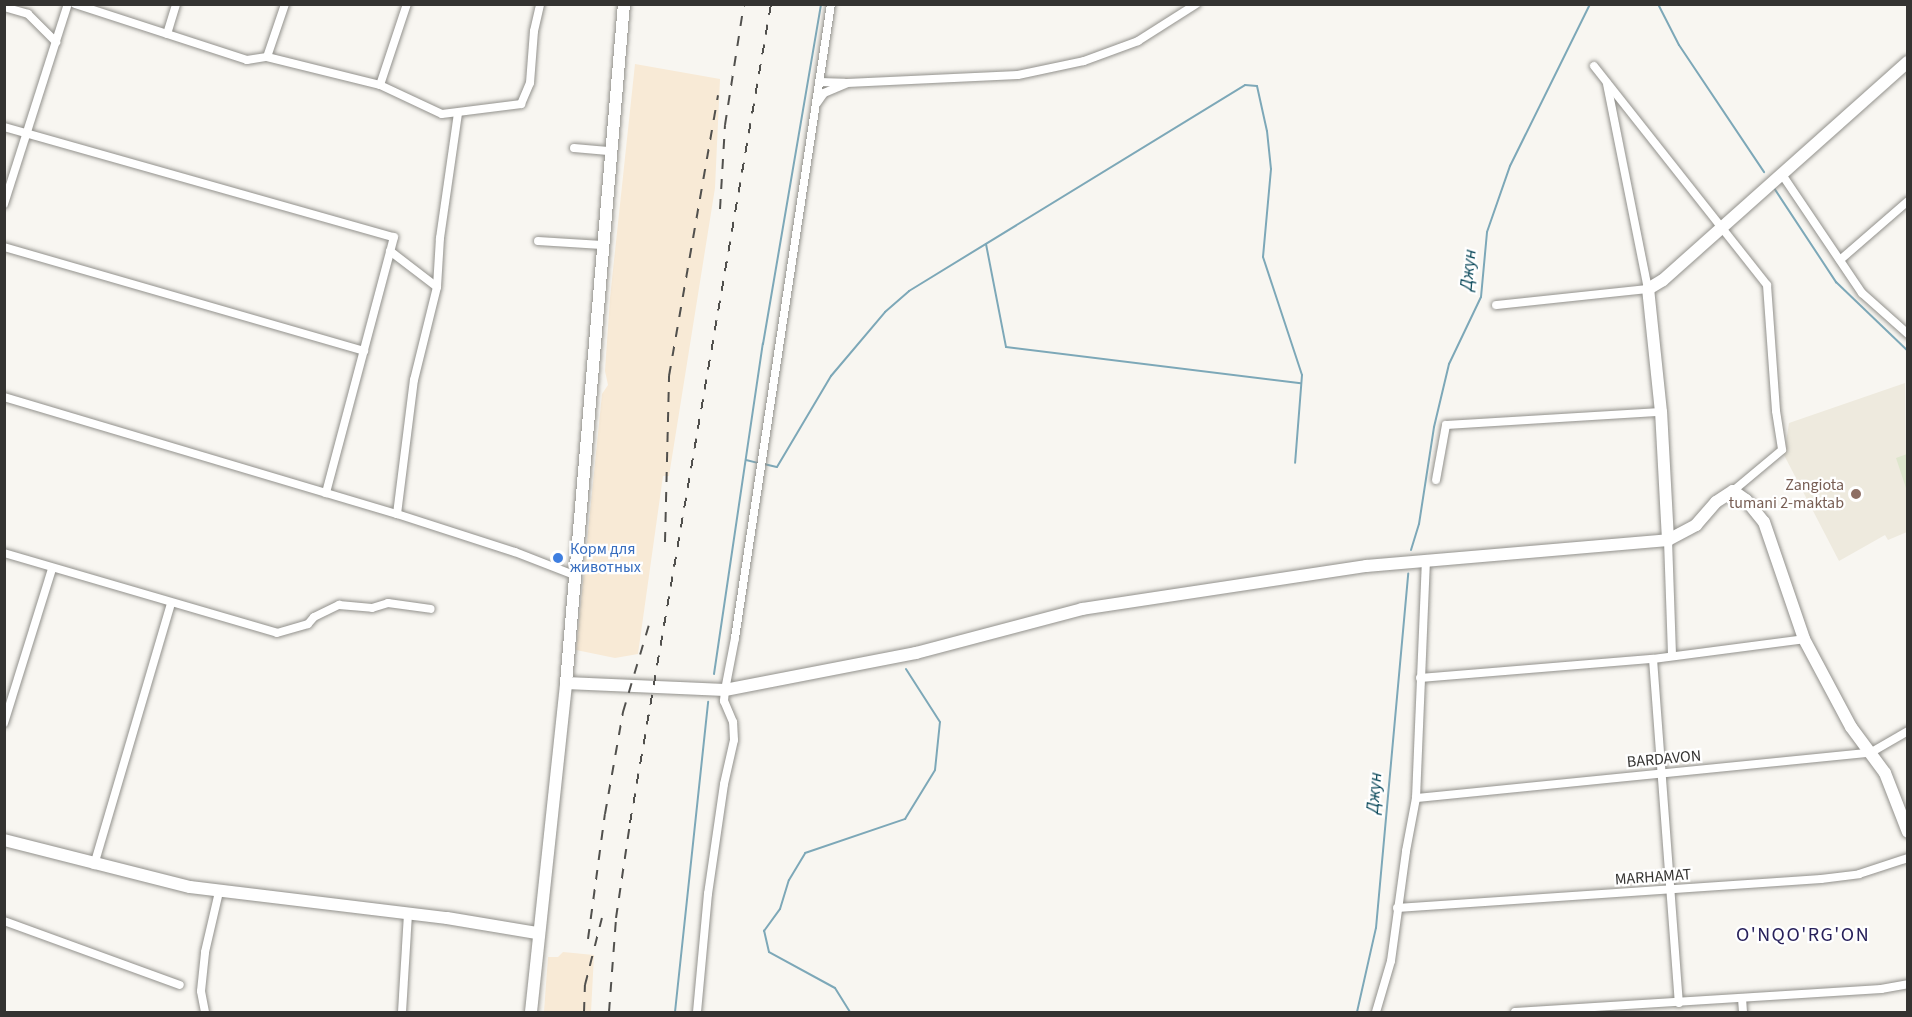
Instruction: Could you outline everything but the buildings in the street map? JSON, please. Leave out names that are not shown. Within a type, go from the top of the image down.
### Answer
[{"type":"main road","points":[[531,1012],[537,933],[566,683],[573,575],[624,4]]},
{"type":"main road","points":[[1668,540],[1661,412],[1648,289],[1663,280],[1908,62]]},
{"type":"main road","points":[[566,683],[725,690],[916,653],[1082,609],[1366,566],[1668,540],[1696,525],[1716,502],[1733,490],[1746,500],[1764,522],[1804,639],[1851,727],[1885,773],[1908,832]]},
{"type":"main road","points":[[4,840],[94,865],[219,892],[408,913],[537,933]]},
{"type":"street","points":[[4,204],[68,4]]},
{"type":"street","points":[[75,4],[247,60],[267,57],[380,85],[442,114],[521,104],[530,83],[534,31],[540,4]]},
{"type":"street","points":[[166,34],[176,4]]},
{"type":"street","points":[[267,57],[285,4]]},
{"type":"street","points":[[380,85],[407,4]]},
{"type":"street","points":[[697,1012],[708,894],[724,784],[734,740],[733,722],[724,701],[725,690],[762,464],[831,4]]},
{"type":"street","points":[[819,82],[847,83],[1017,75],[1084,61],[1138,41],[1196,4]]},
{"type":"street","points":[[4,7],[28,14],[56,42]]},
{"type":"street","points":[[1594,66],[1767,285],[1776,411],[1782,450],[1733,490]]},
{"type":"street","points":[[1496,305],[1648,289],[1607,82]]},
{"type":"street","points":[[816,105],[824,93],[847,83]]},
{"type":"street","points":[[397,514],[414,380],[437,287],[440,238],[459,113]]},
{"type":"street","points":[[4,127],[394,237],[326,493]]},
{"type":"street","points":[[574,148],[610,152]]},
{"type":"street","points":[[1781,173],[1862,293],[1908,334]]},
{"type":"street","points":[[1840,260],[1908,201]]},
{"type":"street","points":[[538,241],[602,245]]},
{"type":"street","points":[[4,248],[364,351]]},
{"type":"street","points":[[390,251],[437,287]]},
{"type":"street","points":[[1899,326],[1908,320]]},
{"type":"street","points":[[4,397],[397,514],[515,552],[573,575]]},
{"type":"street","points":[[1436,480],[1446,425],[1661,412]]},
{"type":"street","points":[[1668,540],[1672,654]]},
{"type":"street","points":[[4,553],[52,569],[277,633],[308,624],[314,617],[339,605],[372,608],[388,603],[430,609]]},
{"type":"street","points":[[1376,1012],[1391,961],[1397,908],[1416,798],[1426,561]]},
{"type":"street","points":[[4,723],[52,569]]},
{"type":"street","points":[[94,865],[171,603]]},
{"type":"street","points":[[1420,678],[1653,659],[1672,654],[1804,639]]},
{"type":"street","points":[[1653,659],[1661,775],[1673,891],[1679,1003]]},
{"type":"street","name":"BARDAVON","points":[[1416,798],[1870,753],[1908,731]]},
{"type":"street","name":"MARHAMAT","points":[[1397,908],[1673,891],[1859,874],[1908,858]]},
{"type":"street","points":[[205,1012],[201,991],[206,952],[219,892]]},
{"type":"street","points":[[402,1012],[408,913]]},
{"type":"street","points":[[4,921],[180,985]]},
{"type":"street","points":[[1515,1012],[1633,1009],[1679,1003],[1881,989],[1908,984]]},
{"type":"street","points":[[1742,998],[1743,1012]]},
{"type":"shaded area","points":[[635,64],[720,79],[715,188],[669,476],[663,476],[638,654],[615,658],[576,650],[602,394],[608,385],[605,371],[610,298]]},
{"type":"shaded area","name":"Zangiota tumani 2-maktab","points":[[1905,383],[1907,532],[1888,540],[1885,535],[1839,561],[1784,455],[1789,423]]},
{"type":"shaded area","points":[[563,952],[594,955],[591,1012],[544,1012],[548,957],[558,957]]},
{"type":"green space","points":[[1908,454],[1907,491],[1896,458]]},
{"type":"waterway","points":[[714,674],[763,344],[821,4]]},
{"type":"waterway","name":"Джун","points":[[1411,550],[1419,524],[1434,427],[1449,364],[1481,297],[1487,232],[1510,166],[1590,4]]},
{"type":"waterway","points":[[1658,4],[1679,45],[1764,172]]},
{"type":"waterway","points":[[764,464],[777,467],[831,376],[885,312],[909,291],[1245,85],[1257,86],[1267,131],[1271,169],[1263,257],[1302,375],[1295,463]]},
{"type":"waterway","points":[[1774,188],[1836,282],[1908,351]]},
{"type":"waterway","points":[[986,244],[1006,347],[1301,383]]},
{"type":"waterway","points":[[746,460],[758,463]]},
{"type":"waterway","name":"Джун","points":[[1357,1012],[1376,928],[1408,573]]},
{"type":"waterway","points":[[850,1012],[835,988],[769,952],[764,931],[780,909],[789,880],[805,853],[905,819],[935,770],[940,722],[906,669]]},
{"type":"waterway","points":[[675,1012],[708,702]]},
{"type":"railway","points":[[720,209],[725,125],[744,4]]},
{"type":"railway","points":[[609,1012],[616,918],[630,823],[771,4]]},
{"type":"railway","points":[[665,542],[669,376],[718,95]]},
{"type":"railway","points":[[588,939],[605,814],[623,712],[651,618]]},
{"type":"railway","points":[[584,1012],[585,985],[602,918]]},
{"type":"place","name":"Zangiota tumani 2-maktab","points":[[1856,494]]},
{"type":"place","name":"Корм для животных","points":[[558,558]]},
{"type":"district","name":"O'NQO'RG'ON","points":[[1803,935]]}]
